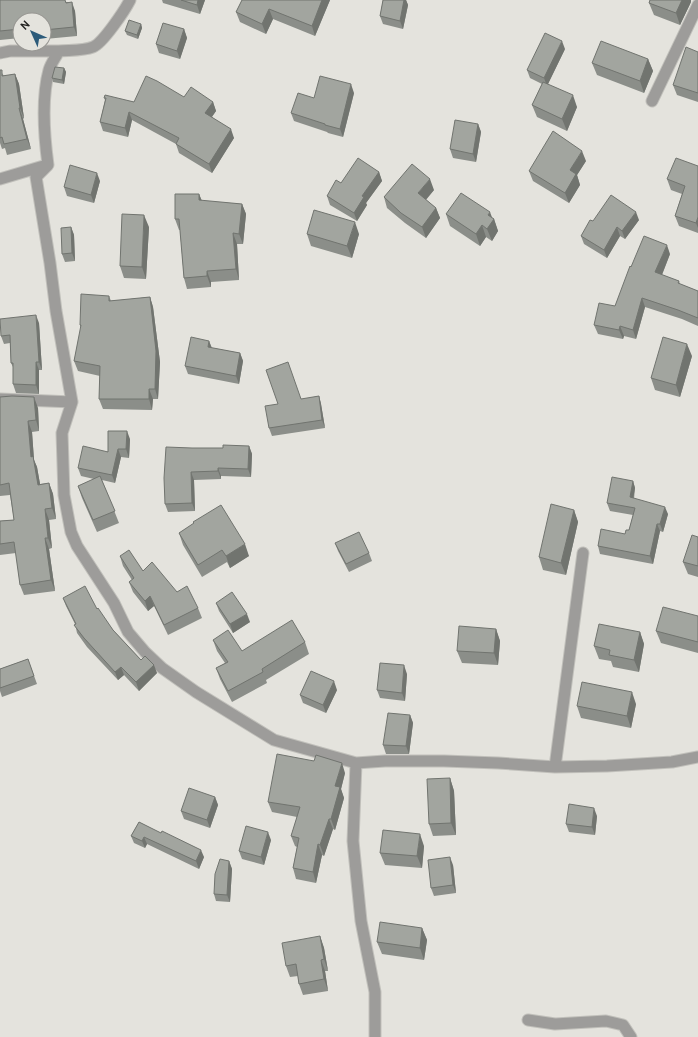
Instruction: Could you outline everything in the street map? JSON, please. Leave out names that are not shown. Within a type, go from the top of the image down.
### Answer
[{"type":"street","points":[[0,53],[10,51],[76,50],[94,46],[105,37],[130,0]]},
{"type":"street","points":[[652,101],[698,5]]},
{"type":"street","points":[[48,165],[44,129],[46,92],[49,69],[59,51]]},
{"type":"street","points":[[0,179],[48,165]]},
{"type":"street","points":[[48,165],[36,177],[56,311],[72,402],[62,433],[64,495],[71,532],[77,546],[114,603],[128,632],[162,668],[196,692],[274,740],[356,763],[385,761],[444,761],[555,766],[608,766],[664,763],[698,757]]},
{"type":"street","points":[[0,399],[72,402]]},
{"type":"street","points":[[555,766],[584,553]]},
{"type":"street","points":[[356,763],[353,841],[361,921],[374,992],[376,1037]]},
{"type":"street","points":[[528,1020],[555,1024],[606,1022],[623,1025],[631,1037]]},
{"type":"building","points":[[0,0],[65,0],[66,3],[72,2],[74,27],[52,29],[52,12],[12,12],[12,30],[0,31]]},
{"type":"building","points":[[181,0],[198,0],[197,5]]},
{"type":"building","points":[[242,0],[322,0],[312,26],[269,9],[262,24],[236,12]]},
{"type":"building","points":[[383,0],[404,0],[400,21],[380,16]]},
{"type":"building","points":[[650,0],[682,0],[676,13],[649,3]]},
{"type":"building","points":[[129,20],[141,24],[137,35],[125,31]]},
{"type":"building","points":[[163,23],[184,29],[177,51],[156,44]]},
{"type":"building","points":[[545,33],[562,41],[544,78],[527,70]]},
{"type":"building","points":[[601,41],[648,59],[640,81],[592,63]]},
{"type":"building","points":[[686,47],[698,52],[698,93],[673,85]]},
{"type":"building","points":[[55,67],[64,68],[62,80],[52,78]]},
{"type":"building","points":[[0,70],[2,70],[2,76],[15,74],[19,108],[27,139],[4,144],[2,137],[0,138]]},
{"type":"building","points":[[146,76],[184,97],[191,87],[213,102],[205,113],[231,129],[209,164],[176,144],[179,138],[129,112],[125,128],[100,122],[106,98],[104,98],[105,95],[134,102]]},
{"type":"building","points":[[320,76],[351,84],[340,129],[291,113],[298,93],[314,98]]},
{"type":"building","points":[[543,82],[573,95],[562,119],[532,105]]},
{"type":"building","points":[[455,120],[478,124],[473,154],[450,149]]},
{"type":"building","points":[[553,131],[582,151],[570,170],[576,174],[565,193],[529,171]]},
{"type":"building","points":[[358,158],[379,172],[362,196],[364,197],[354,213],[327,196],[336,180],[341,183]]},
{"type":"building","points":[[676,158],[698,166],[698,217],[696,223],[675,216],[685,186],[667,179]]},
{"type":"building","points":[[412,164],[430,179],[418,193],[436,208],[422,227],[401,213],[384,197]]},
{"type":"building","points":[[70,165],[97,173],[91,195],[64,187]]},
{"type":"building","points":[[461,193],[490,212],[488,215],[494,219],[487,229],[482,225],[476,234],[446,214]]},
{"type":"building","points":[[175,194],[199,194],[199,200],[242,204],[239,234],[233,233],[236,269],[207,271],[207,276],[184,278],[179,219],[175,219]]},
{"type":"building","points":[[611,195],[636,212],[622,231],[617,227],[604,250],[581,236],[590,220],[593,221]]},
{"type":"building","points":[[314,210],[355,222],[347,246],[307,234]]},
{"type":"building","points":[[122,214],[144,215],[142,267],[120,266]]},
{"type":"building","points":[[71,227],[72,253],[62,254],[61,228]]},
{"type":"building","points":[[644,236],[667,245],[655,272],[679,281],[678,283],[698,291],[698,318],[642,298],[633,330],[620,326],[619,330],[594,325],[599,303],[615,306],[630,266],[631,267]]},
{"type":"building","points":[[81,294],[109,296],[109,301],[150,297],[156,351],[155,389],[149,389],[149,399],[99,399],[100,366],[74,361],[81,325]]},
{"type":"building","points":[[36,315],[39,362],[36,362],[36,385],[13,384],[13,363],[11,363],[10,335],[1,336],[0,319]]},
{"type":"building","points":[[191,337],[209,341],[208,347],[240,353],[236,376],[185,366]]},
{"type":"building","points":[[663,337],[687,344],[676,385],[651,378]]},
{"type":"building","points":[[288,362],[301,399],[319,396],[322,420],[269,428],[265,406],[278,404],[266,370]]},
{"type":"building","points":[[0,397],[34,397],[36,420],[28,421],[31,457],[33,456],[38,485],[49,483],[52,508],[45,509],[48,538],[45,538],[51,580],[20,585],[14,542],[0,544],[0,521],[14,520],[9,483],[0,485]]},
{"type":"building","points":[[108,431],[127,431],[126,449],[118,449],[112,475],[78,468],[83,446],[108,452]]},
{"type":"building","points":[[223,445],[249,446],[248,469],[218,468],[218,471],[191,472],[192,503],[165,504],[164,478],[166,447],[223,448]]},
{"type":"building","points":[[100,476],[115,511],[93,520],[78,486]]},
{"type":"building","points":[[612,477],[633,481],[630,497],[665,507],[660,524],[657,524],[650,556],[598,546],[601,529],[625,534],[626,530],[629,530],[635,508],[607,503]]},
{"type":"building","points":[[551,504],[574,510],[561,563],[539,557]]},
{"type":"building","points":[[221,505],[245,544],[226,556],[222,550],[198,565],[179,533],[194,523],[193,522]]},
{"type":"building","points":[[359,532],[369,553],[346,564],[335,543]]},
{"type":"building","points":[[692,535],[698,537],[698,566],[683,562]]},
{"type":"building","points":[[129,550],[143,571],[152,562],[177,592],[187,586],[198,608],[164,625],[150,596],[145,601],[129,582],[134,578],[120,556]]},
{"type":"building","points":[[85,586],[97,609],[98,608],[113,630],[141,660],[145,656],[154,665],[136,682],[121,667],[115,672],[74,625],[76,624],[63,598]]},
{"type":"building","points":[[232,592],[247,614],[230,624],[216,603]]},
{"type":"building","points":[[663,607],[698,616],[698,642],[656,631]]},
{"type":"building","points":[[292,620],[305,642],[262,669],[263,672],[228,691],[216,668],[228,662],[213,640],[228,630],[242,651]]},
{"type":"building","points":[[599,624],[640,632],[634,660],[609,655],[610,650],[594,646]]},
{"type":"building","points":[[459,626],[496,629],[494,653],[457,651]]},
{"type":"building","points":[[28,659],[34,676],[0,688],[0,669]]},
{"type":"building","points":[[380,663],[404,665],[402,693],[377,690]]},
{"type":"building","points":[[311,671],[334,681],[323,705],[300,695]]},
{"type":"building","points":[[582,682],[632,692],[627,716],[577,706]]},
{"type":"building","points":[[388,713],[410,715],[406,746],[383,745]]},
{"type":"building","points":[[277,754],[314,761],[316,755],[342,763],[335,786],[340,787],[331,819],[329,819],[320,845],[318,844],[313,872],[293,868],[299,838],[291,836],[300,807],[268,802]]},
{"type":"building","points":[[450,778],[451,823],[429,824],[427,779]]},
{"type":"building","points":[[189,788],[215,797],[207,820],[181,811]]},
{"type":"building","points":[[569,804],[594,808],[592,827],[566,824]]},
{"type":"building","points":[[139,822],[161,833],[162,831],[201,850],[196,861],[144,837],[142,841],[131,836]]},
{"type":"building","points":[[246,826],[268,832],[261,857],[239,851]]},
{"type":"building","points":[[383,830],[420,834],[417,856],[380,853]]},
{"type":"building","points":[[450,857],[453,885],[431,888],[428,860]]},
{"type":"building","points":[[220,859],[229,861],[227,895],[214,894],[215,874]]},
{"type":"building","points":[[380,922],[422,928],[420,948],[377,942]]},
{"type":"building","points":[[320,936],[324,959],[321,960],[324,979],[299,984],[296,964],[286,966],[282,943]]}]
